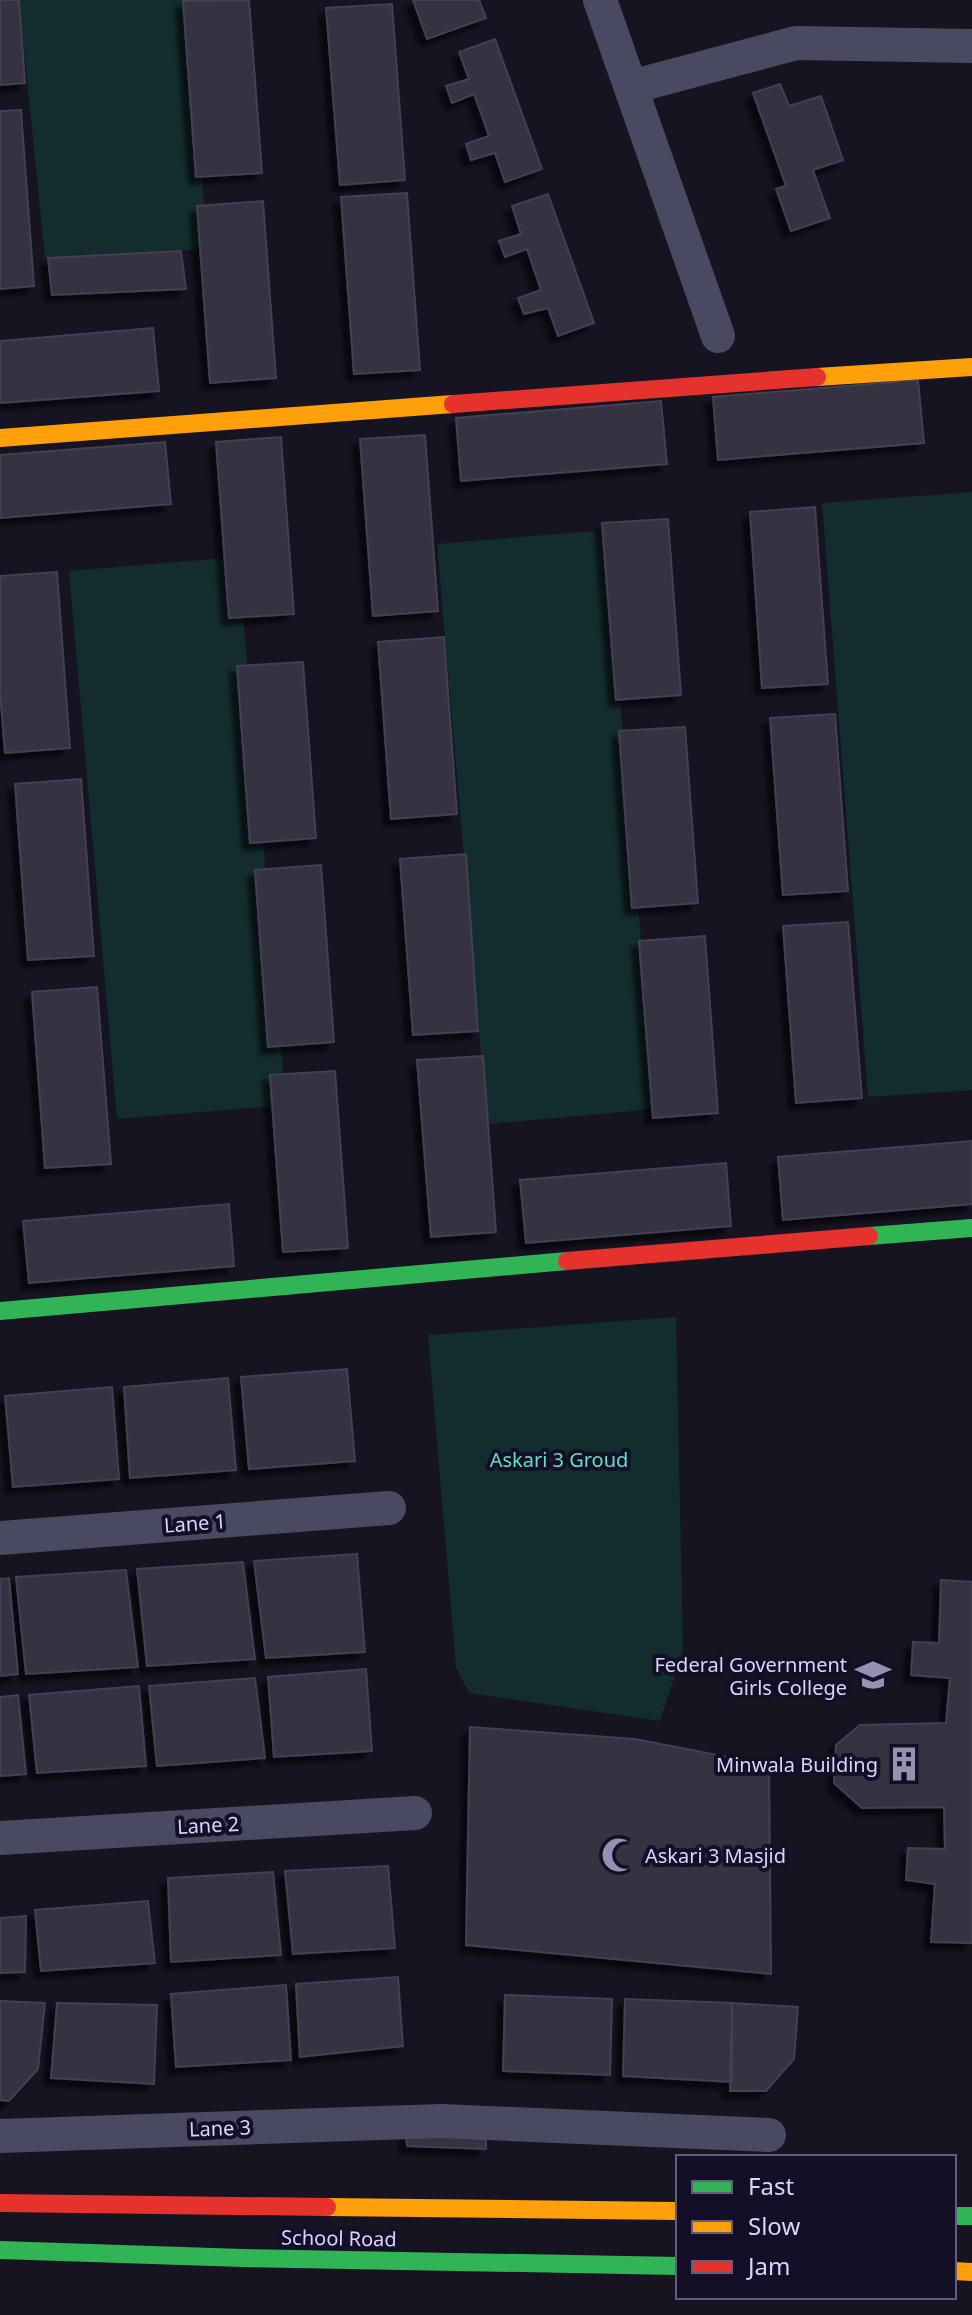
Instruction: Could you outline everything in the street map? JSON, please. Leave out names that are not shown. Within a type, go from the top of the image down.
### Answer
[{"type":"street","points":[[600,0],[718,336]]},
{"type":"street","points":[[631,87],[796,43],[972,46]]},
{"type":"street","points":[[0,438],[972,367]]},
{"type":"street","points":[[0,1311],[402,1274],[972,1228]]},
{"type":"street","name":"Lane 1","points":[[0,1538],[389,1508]]},
{"type":"street","name":"Lane 2","points":[[0,1838],[415,1813]]},
{"type":"street","name":"Lane 3","points":[[0,2136],[441,2121],[769,2135]]},
{"type":"street","name":"School Road","points":[[0,2203],[247,2212],[676,2211]]},
{"type":"street","name":"School Road","points":[[0,2250],[244,2252],[676,2266]]},
{"type":"green space","points":[[19,0],[183,0],[209,249],[45,258]]},
{"type":"green space","points":[[972,492],[972,1090],[868,1097],[822,503]]},
{"type":"green space","points":[[605,530],[656,1109],[487,1124],[437,544]]},
{"type":"green space","points":[[238,557],[286,1105],[117,1119],[69,571]]},
{"type":"green space","name":"Askari 3 Groud","points":[[676,1317],[683,1651],[660,1721],[469,1693],[456,1667],[428,1335]]},
{"type":"building","points":[[0,0],[19,0],[25,83],[0,85]]},
{"type":"building","points":[[249,0],[262,173],[196,177],[183,1]]},
{"type":"building","points":[[413,0],[479,0],[486,18],[427,39]]},
{"type":"building","points":[[392,4],[405,180],[340,185],[326,8]]},
{"type":"building","points":[[495,39],[542,169],[505,182],[495,153],[471,160],[466,144],[489,136],[474,94],[452,103],[446,86],[469,79],[459,52]]},
{"type":"building","points":[[780,84],[789,106],[821,96],[843,160],[813,170],[830,218],[791,231],[776,189],[786,186],[753,93]]},
{"type":"building","points":[[21,110],[34,286],[0,289],[0,111]]},
{"type":"building","points":[[407,193],[420,370],[354,374],[341,197]]},
{"type":"building","points":[[548,194],[594,323],[558,336],[548,308],[524,314],[518,298],[541,290],[527,249],[505,257],[499,241],[521,234],[512,206]]},
{"type":"building","points":[[263,201],[276,378],[210,383],[197,206]]},
{"type":"building","points":[[181,251],[186,289],[52,295],[48,258]]},
{"type":"building","points":[[153,328],[159,391],[0,403],[0,341]]},
{"type":"building","points":[[918,380],[924,443],[718,460],[713,397]]},
{"type":"building","points":[[661,401],[667,464],[461,481],[456,418]]},
{"type":"building","points":[[425,435],[438,611],[373,616],[360,439]]},
{"type":"building","points":[[281,437],[294,614],[229,618],[216,442]]},
{"type":"building","points":[[165,442],[171,504],[0,518],[0,455]]},
{"type":"building","points":[[815,507],[828,684],[762,688],[750,512]]},
{"type":"building","points":[[668,519],[681,695],[616,700],[602,523]]},
{"type":"building","points":[[57,572],[70,748],[5,753],[0,691],[0,576]]},
{"type":"building","points":[[444,637],[457,814],[391,819],[378,642]]},
{"type":"building","points":[[303,662],[316,838],[250,843],[237,666]]},
{"type":"building","points":[[835,714],[848,891],[783,895],[770,718]]},
{"type":"building","points":[[685,727],[698,903],[632,908],[619,731]]},
{"type":"building","points":[[81,779],[94,956],[28,960],[15,784]]},
{"type":"building","points":[[466,854],[478,1031],[413,1035],[400,859]]},
{"type":"building","points":[[321,865],[334,1042],[268,1047],[255,870]]},
{"type":"building","points":[[848,922],[862,1098],[796,1103],[783,926]]},
{"type":"building","points":[[705,936],[718,1113],[653,1118],[639,941]]},
{"type":"building","points":[[97,987],[111,1164],[45,1168],[32,992]]},
{"type":"building","points":[[483,1056],[496,1232],[431,1237],[417,1060]]},
{"type":"building","points":[[335,1071],[348,1248],[283,1252],[270,1075]]},
{"type":"building","points":[[972,1141],[972,1204],[783,1220],[778,1157]]},
{"type":"building","points":[[726,1163],[731,1226],[526,1243],[520,1180]]},
{"type":"building","points":[[229,1204],[234,1266],[29,1283],[23,1221]]},
{"type":"building","points":[[347,1369],[355,1461],[249,1469],[241,1377]]},
{"type":"building","points":[[228,1378],[236,1470],[130,1478],[124,1387]]},
{"type":"building","points":[[112,1387],[119,1479],[13,1487],[5,1396]]},
{"type":"building","points":[[357,1554],[365,1652],[266,1658],[254,1561]]},
{"type":"building","points":[[243,1562],[255,1659],[147,1666],[137,1569]]},
{"type":"building","points":[[126,1570],[138,1667],[26,1674],[16,1577]]},
{"type":"building","points":[[9,1578],[18,1674],[0,1676],[0,1579]]},
{"type":"building","name":"Minwala Building","points":[[941,1580],[972,1582],[972,1943],[931,1942],[935,1884],[906,1880],[908,1848],[945,1849],[944,1807],[862,1808],[834,1783],[836,1745],[860,1725],[946,1723],[950,1678],[911,1675],[913,1642],[939,1643]]},
{"type":"building","points":[[366,1669],[372,1751],[274,1757],[268,1677]]},
{"type":"building","points":[[255,1678],[265,1758],[157,1766],[149,1686]]},
{"type":"building","points":[[139,1686],[146,1766],[37,1773],[29,1695]]},
{"type":"building","points":[[18,1695],[26,1774],[0,1776],[0,1697]]},
{"type":"building","name":"Askari 3 Masjid","points":[[470,1727],[635,1739],[769,1765],[771,1974],[466,1945]]},
{"type":"building","points":[[388,1866],[395,1948],[293,1954],[285,1871]]},
{"type":"building","points":[[273,1872],[281,1955],[171,1962],[168,1878]]},
{"type":"building","points":[[148,1901],[155,1963],[41,1971],[35,1910]]},
{"type":"building","points":[[26,1916],[25,1972],[0,1973],[0,1918]]},
{"type":"building","points":[[398,1977],[403,2046],[300,2057],[296,1984]]},
{"type":"building","points":[[286,1985],[291,2060],[176,2067],[171,1994]]},
{"type":"building","points":[[505,1995],[612,1999],[610,2075],[503,2071]]},
{"type":"building","points":[[625,1999],[732,2003],[732,2082],[623,2076]]},
{"type":"building","points":[[0,2001],[45,2003],[38,2069],[9,2101],[0,2100]]},
{"type":"building","points":[[57,2003],[157,2005],[154,2084],[51,2078]]},
{"type":"building","points":[[732,2003],[798,2007],[794,2059],[766,2091],[730,2091]]},
{"type":"building","points":[[406,2133],[486,2134],[486,2149],[407,2146]]},
{"type":"traffic: fast","points":[[869,1236],[972,1228]]},
{"type":"traffic: fast","points":[[0,1311],[567,1261]]},
{"type":"traffic: fast","points":[[956,2216],[972,2216]]},
{"type":"traffic: fast","points":[[0,2250],[676,2266]]},
{"type":"traffic: slow","points":[[817,377],[972,367]]},
{"type":"traffic: slow","points":[[0,438],[453,404]]},
{"type":"traffic: slow","points":[[327,2207],[676,2211]]},
{"type":"traffic: slow","points":[[956,2271],[972,2272]]},
{"type":"traffic: jam","points":[[453,404],[817,377]]},
{"type":"traffic: jam","points":[[567,1261],[869,1236]]},
{"type":"traffic: jam","points":[[0,2203],[327,2207]]},
{"type":"place","name":"Federal Government Girls College","points":[[873,1675]]},
{"type":"place","name":"Minwala Building","points":[[904,1764]]},
{"type":"place","name":"Askari 3 Masjid","points":[[619,1855]]}]
